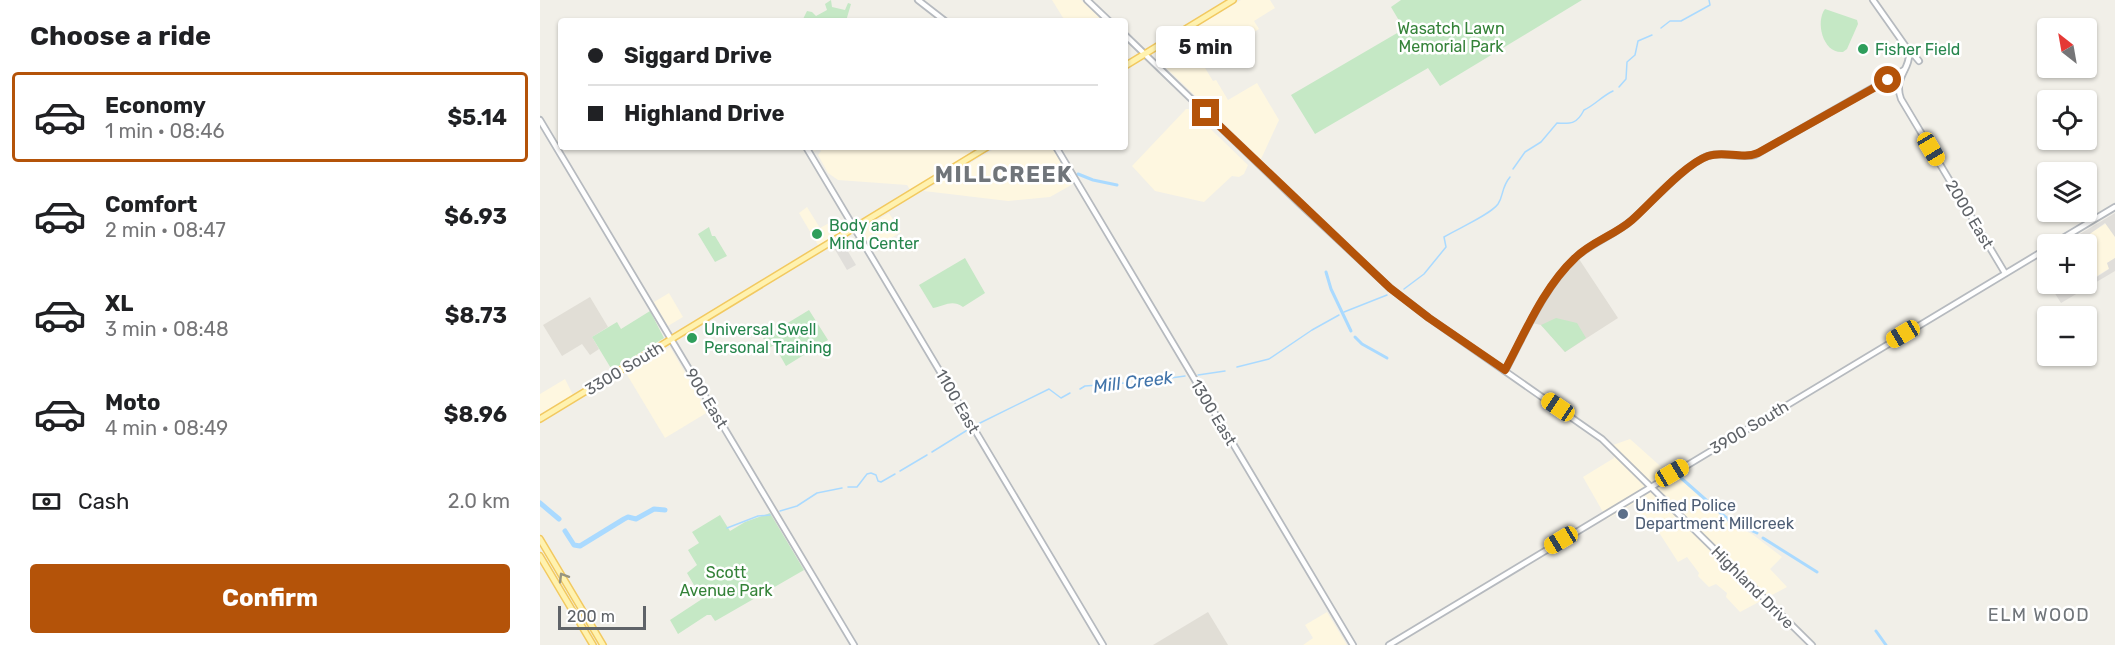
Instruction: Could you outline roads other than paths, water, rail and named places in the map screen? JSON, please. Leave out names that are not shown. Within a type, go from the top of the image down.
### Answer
[{"type":"main road","points":[[918,0],[939,18]]},
{"type":"main road","points":[[1087,0],[1106,18]]},
{"type":"main road","points":[[1128,64],[1233,0]]},
{"type":"main road","points":[[1873,0],[1919,61]]},
{"type":"main road","name":"Highland Drive","points":[[1128,38],[1390,288],[1429,318],[1596,434],[1812,645]]},
{"type":"main road","name":"2000 East","points":[[1908,49],[1910,61],[1898,85],[1901,99],[2005,273]]},
{"type":"main road","points":[[1505,370],[1542,301],[1571,262],[1584,250],[1632,220],[1655,197],[1700,160],[1716,154],[1742,157],[1758,153],[1904,70]]},
{"type":"main road","name":"900 East","points":[[540,120],[558,150]]},
{"type":"main road","name":"900 East","points":[[558,150],[854,645]]},
{"type":"main road","name":"1100 East","points":[[808,150],[1103,645]]},
{"type":"main road","name":"3300 South","points":[[540,419],[983,150]]},
{"type":"main road","name":"1300 East","points":[[1058,150],[1353,645]]},
{"type":"main road","points":[[2070,234],[2115,207]]},
{"type":"main road","name":"3900 South","points":[[1389,645],[2037,254]]},
{"type":"main road","points":[[540,539],[603,645]]},
{"type":"main road","points":[[540,556],[593,645]]},
{"type":"waterway","name":"Mill Creek","points":[[1661,28],[1670,21],[1681,21],[1710,5],[1709,0]]},
{"type":"waterway","name":"Mill Creek","points":[[1619,87],[1626,79],[1627,62],[1635,55],[1638,41],[1652,35]]},
{"type":"waterway","name":"Mill Creek","points":[[1513,169],[1525,152],[1541,142],[1557,123],[1576,121],[1584,110],[1613,91]]},
{"type":"waterway","points":[[1078,174],[1117,185]]},
{"type":"waterway","name":"Mill Creek","points":[[1404,289],[1424,274],[1446,247],[1444,237],[1481,217],[1498,204],[1510,177]]},
{"type":"waterway","points":[[1326,272],[1331,289],[1351,331]]},
{"type":"waterway","name":"Mill Creek","points":[[1344,312],[1387,295]]},
{"type":"waterway","name":"Mill Creek","points":[[1237,367],[1269,359],[1339,315]]},
{"type":"waterway","points":[[1355,337],[1362,344],[1387,358]]},
{"type":"waterway","name":"Mill Creek","points":[[1198,375],[1225,371]]},
{"type":"waterway","name":"Mill Creek","points":[[1080,389],[1085,386],[1125,383],[1131,379],[1156,380],[1185,376]]},
{"type":"waterway","name":"Mill Creek","points":[[978,424],[1049,389],[1061,398],[1070,393]]},
{"type":"waterway","name":"Mill Creek","points":[[932,452],[969,429]]},
{"type":"waterway","name":"Mill Creek","points":[[900,471],[927,455]]},
{"type":"waterway","name":"Mill Creek","points":[[848,487],[857,487],[867,474],[876,475],[878,481],[881,482],[895,474]]},
{"type":"waterway","points":[[1680,477],[1730,521],[1757,533]]},
{"type":"waterway","name":"Mill Creek","points":[[780,511],[797,506],[817,493],[842,488]]},
{"type":"waterway","name":"Mill Creek","points":[[540,503],[559,519]]},
{"type":"waterway","name":"Mill Creek","points":[[565,531],[574,545],[580,546],[628,517],[636,519],[654,509],[665,510]]},
{"type":"waterway","name":"Mill Creek","points":[[727,528],[758,516],[770,515]]},
{"type":"waterway","points":[[1763,538],[1817,572]]},
{"type":"waterway","points":[[1876,631],[1886,645]]},
{"type":"place","name":"Fisher Field","points":[[1863,49]]},
{"type":"place","name":"Body and Mind Center","points":[[817,234]]},
{"type":"place","name":"Universal Swell Personal Training","points":[[692,338]]},
{"type":"place","name":"Unified Police Department Millcreek","points":[[1623,514]]},
{"type":"district","name":"MILLCREEK","points":[[1004,174]]},
{"type":"district","name":"ELM WOOD","points":[[2039,615]]},
{"type":"park label","name":"Wasatch Lawn Memorial Park","points":[[1451,37]]},
{"type":"park label","name":"Scott Avenue Park","points":[[726,581]]}]
